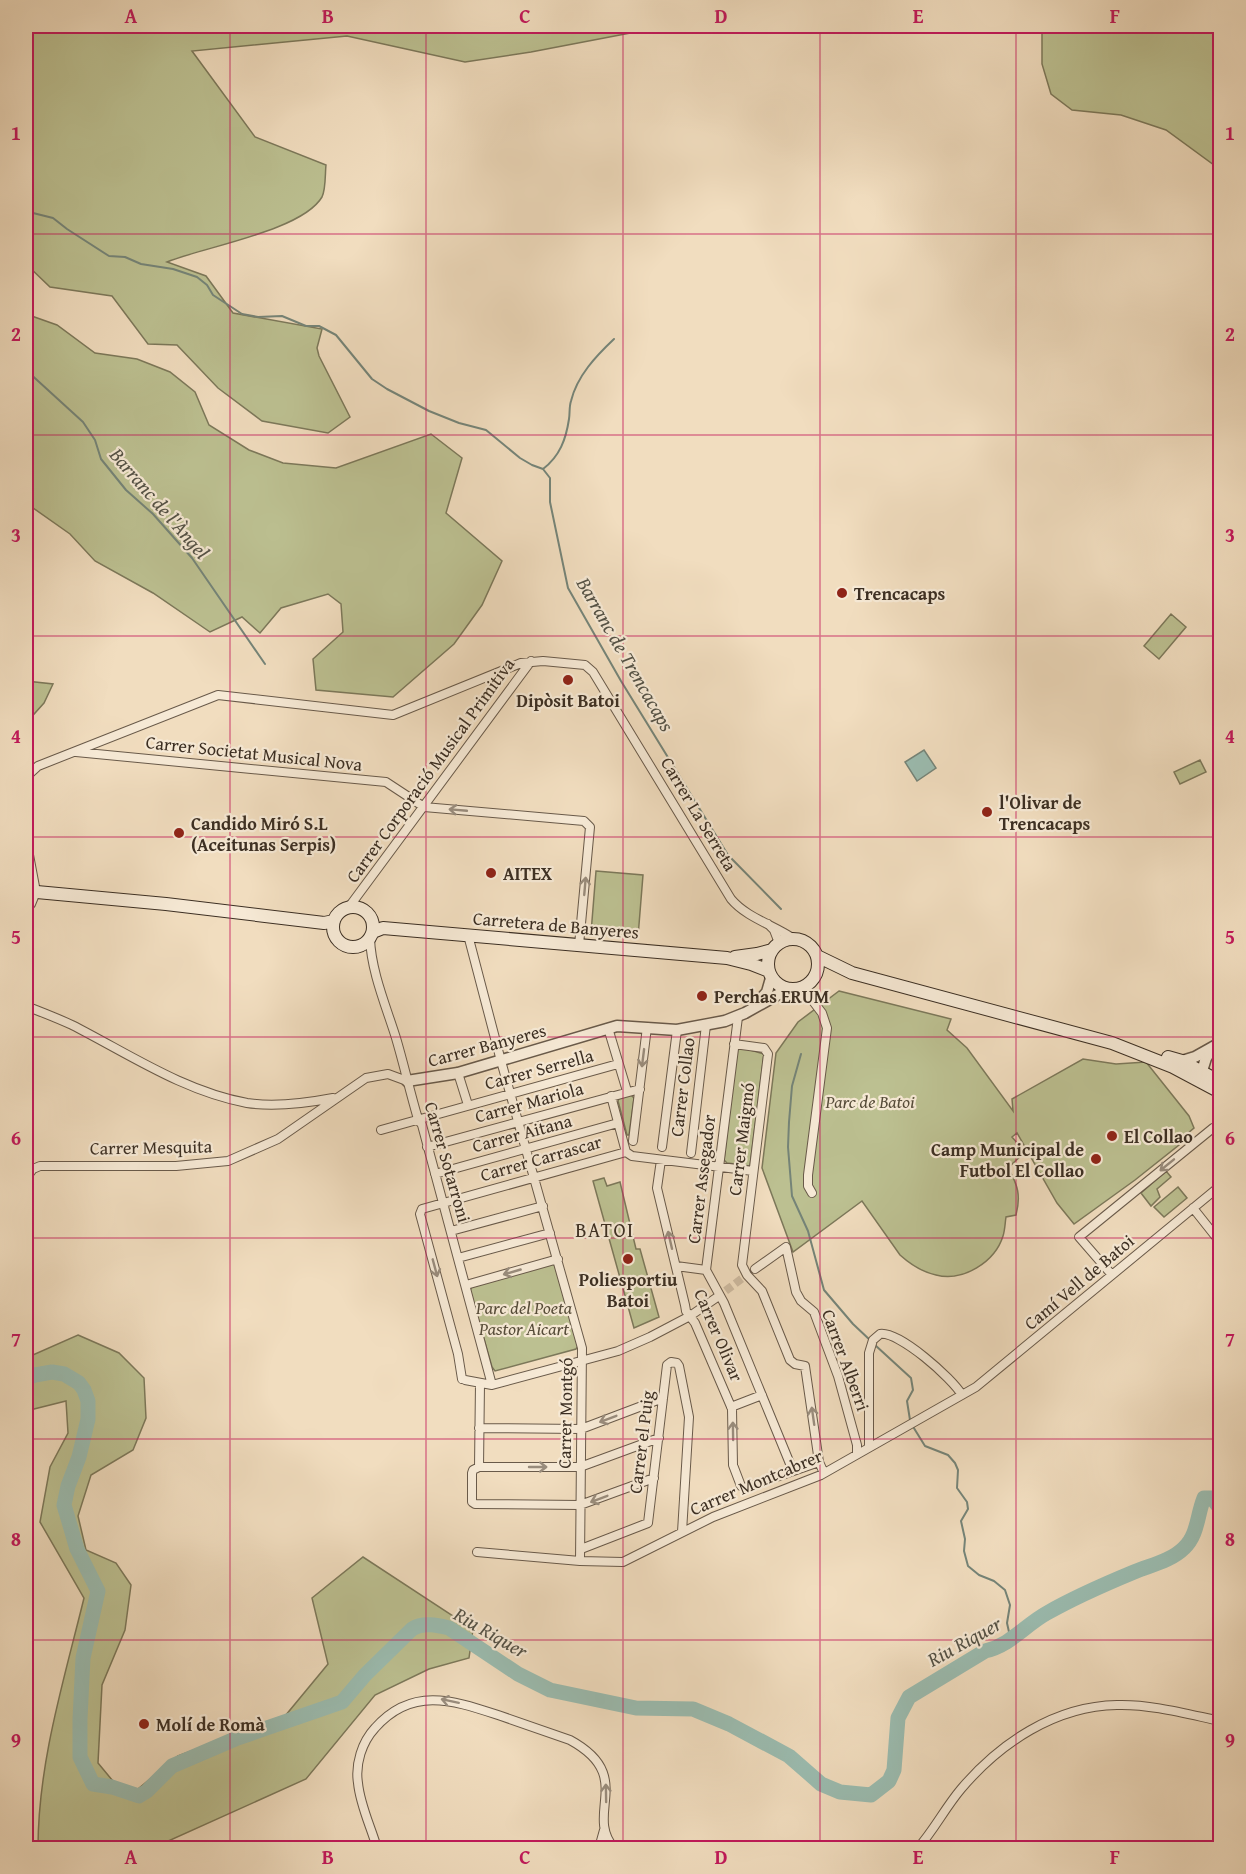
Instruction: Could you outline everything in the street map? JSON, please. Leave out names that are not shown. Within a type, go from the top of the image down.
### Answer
[{"type":"main road","points":[[31,891],[166,904],[330,924]]},
{"type":"main road","points":[[355,905],[370,915],[372,935],[351,947],[344,945],[335,936],[330,924],[340,912],[355,905]]},
{"type":"main road","name":"Carretera de Banyeres","points":[[372,935],[468,935],[727,958],[751,964],[770,974]]},
{"type":"main road","points":[[817,956],[816,975],[812,982],[803,988],[788,989],[780,986],[770,974],[768,963],[775,947],[794,939],[808,944],[817,956],[829,964],[852,973],[1182,1061],[1221,1082]]},
{"type":"main road","name":"Carretera de Banyeres","points":[[727,958],[758,954],[775,947]]},
{"type":"main road","points":[[816,975],[852,973]]},
{"type":"main road","points":[[1112,1043],[1173,1067],[1221,1092]]},
{"type":"street","points":[[26,777],[38,766],[218,695],[393,715],[531,661]]},
{"type":"street","name":"Carrer Corporació Musical Primitiva","points":[[355,905],[531,661]]},
{"type":"street","name":"Carrer La Serreta","points":[[531,661],[585,664],[590,668],[731,899],[743,910],[794,939]]},
{"type":"street","name":"Carrer Societat Musical Nova","points":[[74,752],[386,782],[424,807]]},
{"type":"street","points":[[424,807],[588,823],[590,828],[579,945]]},
{"type":"street","points":[[26,839],[31,891],[31,904],[26,910]]},
{"type":"street","points":[[768,923],[774,930],[775,947]]},
{"type":"street","name":"Carrer Sotarroni","points":[[372,935],[417,1119],[422,1125],[492,1385]]},
{"type":"street","name":"Carrer Montgó","points":[[468,935],[582,1348],[580,1561]]},
{"type":"street","name":"Carrer Banyeres","points":[[754,1007],[766,992],[770,974]]},
{"type":"street","points":[[803,988],[822,1013],[827,1028],[808,1175],[808,1186],[812,1193]]},
{"type":"street","name":"Carrer Banyeres","points":[[26,1006],[69,1024],[162,1075],[247,1103],[290,1103],[337,1097],[361,1080],[378,1074],[388,1074],[407,1081],[458,1073],[621,1026],[677,1030],[737,1021],[754,1007],[788,989]]},
{"type":"street","name":"Carrer Assegador","points":[[737,1021],[706,1270],[724,1303],[793,1471]]},
{"type":"street","name":"Carrer Collao","points":[[691,1153],[706,1025]]},
{"type":"street","points":[[633,1141],[647,1028]]},
{"type":"street","name":"Carrer Serrella","points":[[608,1029],[627,1091]]},
{"type":"street","points":[[662,1148],[677,1030]]},
{"type":"street","name":"Carrer Maigmó","points":[[734,1044],[764,1048],[768,1054],[742,1265],[747,1275],[762,1291],[790,1360],[795,1364],[805,1366],[819,1461]]},
{"type":"street","points":[[1182,1061],[1195,1057],[1217,1044]]},
{"type":"street","points":[[1202,1071],[1206,1058],[1217,1044]]},
{"type":"street","name":"Carrer Serrella","points":[[381,1130],[618,1064]]},
{"type":"street","name":"Carrer Serrella","points":[[458,1073],[468,1105]]},
{"type":"street","name":"Carrer Mariola","points":[[427,1147],[640,1089]]},
{"type":"street","points":[[611,1096],[626,1152]]},
{"type":"street","name":"Carrer Mesquita","points":[[26,1178],[33,1169],[40,1166],[176,1166],[228,1161],[271,1143],[337,1097]]},
{"type":"street","name":"Carrer Aitana","points":[[435,1174],[618,1124]]},
{"type":"street","points":[[1112,1275],[1079,1236],[1213,1128]]},
{"type":"street","name":"Carrer Carrascar","points":[[480,1383],[464,1380],[420,1214],[424,1208],[626,1152],[630,1156],[753,1171]]},
{"type":"street","name":"Carrer Olivar","points":[[661,1160],[657,1188],[686,1311],[695,1323],[731,1407],[733,1465],[742,1488]]},
{"type":"street","name":"Camí Vell de Batoi","points":[[869,1447],[976,1387],[1221,1186]]},
{"type":"street","points":[[451,1231],[543,1206]]},
{"type":"street","points":[[1193,1208],[1221,1242]]},
{"type":"street","points":[[458,1258],[550,1233]]},
{"type":"street","name":"Carrer Alberri","points":[[755,1269],[786,1247],[796,1292],[799,1299],[814,1312],[838,1376],[858,1454]]},
{"type":"street","points":[[466,1285],[558,1259]]},
{"type":"street","points":[[676,1266],[706,1270]]},
{"type":"street","points":[[479,1467],[480,1383],[492,1385],[618,1351],[690,1316],[716,1298]]},
{"type":"street","points":[[869,1447],[869,1353],[876,1337],[880,1334],[887,1333],[927,1359],[959,1397]]},
{"type":"street","name":"Carrer el Puig","points":[[581,1549],[648,1523],[667,1365],[674,1361],[679,1366],[689,1417],[681,1532]]},
{"type":"street","points":[[731,1407],[762,1395]]},
{"type":"street","points":[[479,1428],[581,1429],[663,1398]]},
{"type":"street","points":[[654,1478],[580,1505],[479,1505],[472,1502],[472,1473],[479,1467],[580,1467],[659,1438]]},
{"type":"street","name":"Carrer Montcabrer","points":[[477,1552],[580,1561],[616,1563],[626,1561],[713,1516],[824,1473],[869,1447]]},
{"type":"street","points":[[819,1461],[824,1473]]},
{"type":"street","name":"Carrer Montcabrer","points":[[742,1488],[819,1461]]},
{"type":"street","points":[[377,1848],[358,1786],[360,1755],[368,1737],[385,1718],[407,1704],[431,1699],[473,1707],[570,1740],[585,1748],[599,1764],[605,1778],[607,1794],[604,1830],[599,1848]]},
{"type":"street","points":[[918,1848],[948,1805],[970,1779],[1014,1740],[1050,1720],[1085,1709],[1117,1705],[1156,1708],[1221,1721]]},
{"type":"street","points":[[604,1830],[614,1848]]},
{"type":"green space","points":[[26,26],[667,26],[465,62],[347,36],[192,51],[255,137],[326,165],[325,185],[322,197],[311,209],[274,229],[167,262],[206,276],[233,313],[322,329],[317,348],[319,356],[350,417],[328,433],[262,421],[218,388],[177,345],[148,344],[112,296],[50,287],[26,264]]},
{"type":"green space","points":[[1042,26],[1220,26],[1220,165],[1214,165],[1166,130],[1121,115],[1072,110],[1051,94],[1042,64]]},
{"type":"green space","points":[[26,314],[57,325],[95,353],[137,359],[170,372],[195,392],[209,425],[249,450],[283,463],[336,468],[431,434],[462,458],[446,513],[502,561],[482,605],[454,644],[393,697],[316,690],[313,659],[343,632],[341,604],[328,594],[281,608],[260,633],[242,617],[210,632],[153,593],[95,561],[70,534],[26,503]]},
{"type":"green space","points":[[1171,614],[1186,627],[1159,659],[1144,646]]},
{"type":"green space","points":[[26,681],[53,684],[44,703],[26,723]]},
{"type":"green space","points":[[1200,760],[1206,772],[1180,784],[1174,772]]},
{"type":"green space","points":[[596,871],[643,875],[638,937],[591,933]]},
{"type":"green space","name":"Parc de Batoi","points":[[839,991],[951,1019],[947,1030],[967,1048],[1013,1111],[1012,1099],[1083,1059],[1116,1064],[1146,1062],[1189,1116],[1194,1128],[1187,1134],[1189,1137],[1074,1224],[1057,1203],[1017,1133],[1012,1137],[1025,1152],[1008,1168],[1018,1191],[1016,1215],[1006,1217],[1003,1236],[993,1254],[977,1268],[967,1273],[957,1276],[936,1275],[912,1264],[900,1255],[862,1201],[793,1252],[762,1168],[776,1053],[798,1022]]},
{"type":"green space","points":[[740,1047],[764,1054],[750,1166],[727,1163],[724,1160],[737,1049]]},
{"type":"green space","points":[[631,1095],[634,1098],[629,1135],[627,1135],[618,1101],[619,1098]]},
{"type":"green space","points":[[1166,1171],[1171,1177],[1157,1189],[1160,1197],[1151,1206],[1141,1193]]},
{"type":"green space","name":"Poliesportiu Batoi","points":[[604,1178],[607,1186],[620,1182],[636,1249],[640,1249],[659,1317],[634,1328],[593,1181]]},
{"type":"green space","points":[[1178,1187],[1187,1198],[1164,1217],[1154,1207]]},
{"type":"green space","name":"Parc del Poeta Pastor Aicart","points":[[553,1264],[578,1346],[576,1349],[495,1371],[470,1290],[472,1287]]},
{"type":"green space","points":[[78,1335],[119,1353],[144,1378],[146,1418],[133,1450],[91,1475],[78,1516],[86,1550],[116,1563],[131,1585],[125,1630],[102,1685],[98,1763],[127,1798],[178,1756],[285,1716],[328,1664],[312,1598],[363,1557],[473,1629],[469,1658],[429,1669],[375,1695],[306,1779],[155,1847],[38,1848],[39,1816],[47,1753],[84,1598],[40,1522],[50,1467],[68,1433],[66,1401],[26,1411],[26,1358]]},
{"type":"water","points":[[924,750],[936,768],[917,781],[905,762]]},
{"type":"waterway","name":"Barranc de Trencacaps","points":[[26,209],[53,218],[109,256],[125,257],[141,264],[173,269],[197,277],[207,285],[213,295],[242,314],[258,317],[282,316],[306,326],[319,326],[336,335],[372,379],[387,389],[429,411],[459,423],[486,430],[520,458],[543,469],[550,478],[550,502],[568,588],[621,681],[728,855],[781,909]]},
{"type":"waterway","points":[[543,469],[554,459],[564,440],[570,403],[582,375],[614,339]]},
{"type":"waterway","name":"Barranc de l'Àngel","points":[[26,370],[83,422],[95,440],[101,459],[126,490],[153,514],[192,558],[265,664]]},
{"type":"waterway","name":"Barranc de Trencacaps","points":[[801,1054],[792,1086],[789,1122],[788,1147],[792,1196],[808,1231],[824,1290],[871,1341]]},
{"type":"waterway","name":"Barranc de Trencacaps","points":[[875,1345],[911,1378],[913,1390],[907,1401],[910,1420]]},
{"type":"waterway","name":"Riu Riquer","points":[[26,1379],[52,1372],[64,1374],[79,1383],[88,1401],[88,1419],[64,1505],[77,1549],[98,1591],[83,1658],[80,1757],[93,1784],[112,1787],[139,1796],[172,1766],[235,1739],[342,1702],[365,1675],[412,1629],[421,1625],[449,1628],[518,1674],[550,1690],[636,1708],[693,1709],[729,1724],[789,1756],[821,1784],[840,1792],[871,1795],[889,1781],[894,1770],[898,1718],[909,1697],[985,1651],[1010,1640],[1058,1607],[1173,1556],[1189,1543],[1204,1498],[1212,1498],[1220,1508]]},
{"type":"waterway","name":"Barranc de Trencacaps","points":[[912,1425],[925,1446],[948,1455],[955,1463],[958,1470],[957,1488],[967,1502],[968,1509],[961,1521],[968,1566],[1005,1590],[1010,1605],[1007,1623],[1011,1641]]},
{"type":"tunnel","points":[[716,1298],[752,1271]]},
{"type":"place","name":"Trencacaps","points":[[842,593]]},
{"type":"place","name":"Dipòsit Batoi","points":[[568,680]]},
{"type":"place","name":"l'Olivar de Trencacaps","points":[[987,812]]},
{"type":"place","name":"Candido Miró S.L (Aceitunas Serpis)","points":[[179,833]]},
{"type":"place","name":"AITEX","points":[[491,873]]},
{"type":"place","name":"Perchas ERUM","points":[[702,996]]},
{"type":"place","name":"El Collao","points":[[1112,1136]]},
{"type":"place","name":"Camp Municipal de Futbol El Collao","points":[[1096,1159]]},
{"type":"place","name":"Poliesportiu Batoi","points":[[628,1259]]},
{"type":"place","name":"Molí de Romà","points":[[144,1724]]},
{"type":"district","name":"BATOI","points":[[605,1229]]}]
